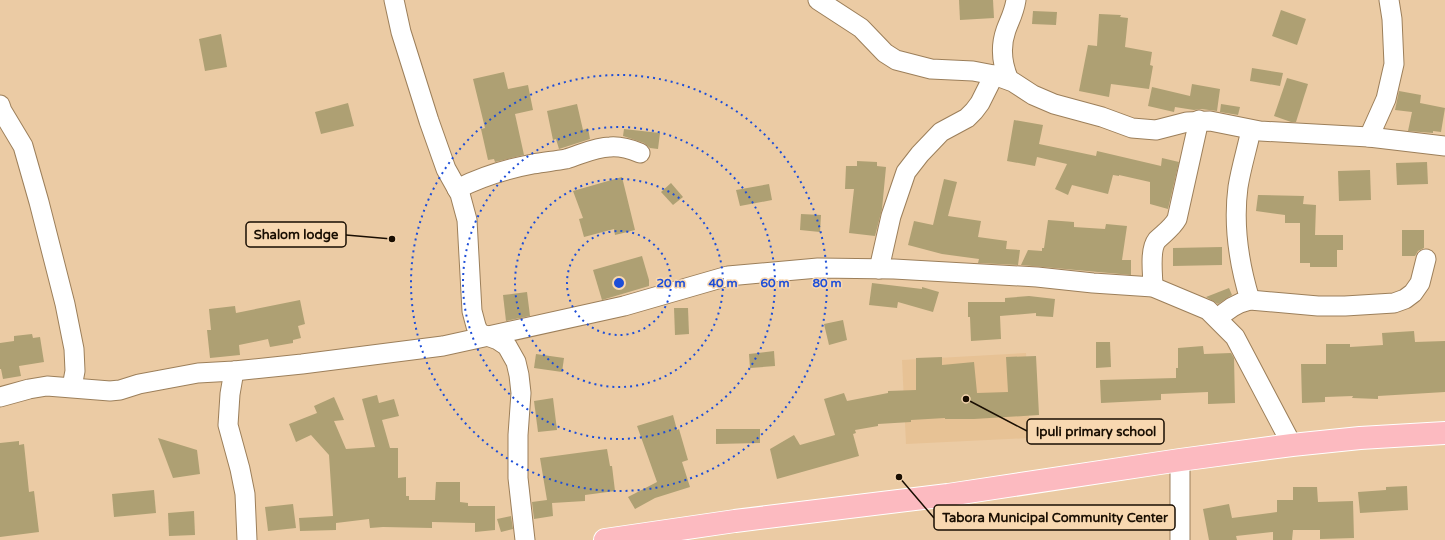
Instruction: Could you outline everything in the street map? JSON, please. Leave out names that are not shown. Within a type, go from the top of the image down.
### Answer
[{"type":"highway","points":[[605,540],[735,521],[948,495],[1180,460],[1292,445],[1360,438],[1445,433]]},
{"type":"street","points":[[394,0],[403,39],[429,121],[446,169],[457,189],[467,220],[472,311],[478,330],[486,336],[498,340],[507,346],[516,362],[519,375],[521,401],[518,435],[518,462],[525,540]]},
{"type":"street","points":[[818,0],[861,28],[885,54],[896,60],[931,69],[973,71],[1001,77],[1054,104],[1102,117],[1132,128],[1151,130],[1162,129],[1199,120],[1251,130],[1280,133],[1369,137],[1445,146]]},
{"type":"street","points":[[879,269],[891,216],[906,172],[920,154],[941,132],[967,118],[974,111],[1001,77],[1003,64],[1003,42],[1006,30],[1014,13],[1016,0]]},
{"type":"street","points":[[1369,137],[1386,99],[1394,64],[1392,19],[1389,0]]},
{"type":"street","points":[[0,105],[23,146],[55,263],[74,349],[75,371],[72,388]]},
{"type":"street","points":[[1153,288],[1153,249],[1158,239],[1171,228],[1177,219],[1199,120]]},
{"type":"street","points":[[1250,300],[1243,278],[1239,255],[1236,207],[1238,186],[1251,130]]},
{"type":"street","points":[[457,189],[478,179],[496,173],[534,164],[571,158],[610,146],[625,147],[640,153]]},
{"type":"street","points":[[1218,319],[1231,307],[1240,302],[1250,300],[1338,306],[1394,303],[1405,299],[1413,293],[1420,283],[1426,259]]},
{"type":"street","points":[[0,397],[38,387],[72,388],[95,391],[120,390],[154,381],[198,373],[302,364],[443,346],[624,306],[728,276],[803,268],[879,269],[1037,276],[1093,283],[1153,288],[1208,310],[1236,337],[1292,445]]},
{"type":"street","points":[[234,371],[230,394],[228,426],[244,488],[247,540]]},
{"type":"street","points":[[1180,460],[1180,540]]},
{"type":"shaded area","points":[[1026,353],[1030,438],[906,444],[902,360]]},
{"type":"building","points":[[959,0],[993,0],[994,18],[960,20]]},
{"type":"building","points":[[1281,10],[1306,19],[1297,45],[1272,36]]},
{"type":"building","points":[[1033,11],[1057,12],[1056,25],[1032,24]]},
{"type":"building","points":[[1099,14],[1121,15],[1120,17],[1128,18],[1125,47],[1152,52],[1150,65],[1153,66],[1149,89],[1111,84],[1109,97],[1079,91],[1088,45],[1097,46]]},
{"type":"building","points":[[221,34],[227,67],[205,71],[199,39]]},
{"type":"building","points":[[1252,68],[1283,73],[1280,86],[1250,81]]},
{"type":"building","points":[[504,72],[508,89],[528,85],[533,110],[515,114],[524,155],[495,162],[494,159],[488,160],[481,129],[485,128],[473,79]]},
{"type":"building","points":[[1287,78],[1308,84],[1296,122],[1291,122],[1274,116]]},
{"type":"building","points":[[1192,84],[1220,89],[1217,111],[1175,107],[1174,112],[1148,106],[1152,87],[1190,96]]},
{"type":"building","points":[[1399,91],[1421,95],[1420,103],[1445,108],[1441,132],[1433,131],[1433,133],[1408,131],[1412,112],[1395,110]]},
{"type":"building","points":[[348,103],[354,126],[321,134],[315,112]]},
{"type":"building","points":[[577,104],[583,130],[588,128],[590,139],[559,149],[556,139],[553,140],[547,111]]},
{"type":"building","points":[[1221,104],[1240,107],[1238,115],[1220,112]]},
{"type":"building","points":[[1014,120],[1043,125],[1039,144],[1096,156],[1097,151],[1161,166],[1162,158],[1179,162],[1168,209],[1150,204],[1150,182],[1119,175],[1113,175],[1108,194],[1072,185],[1068,195],[1055,189],[1067,164],[1037,157],[1035,166],[1007,161]]},
{"type":"building","points":[[624,129],[660,133],[658,149],[650,148],[644,143],[623,136]]},
{"type":"building","points":[[857,161],[877,162],[877,166],[886,167],[882,209],[875,236],[849,233],[854,189],[845,189],[846,166],[857,166]]},
{"type":"building","points":[[1427,162],[1428,184],[1397,185],[1396,163]]},
{"type":"building","points":[[1370,170],[1371,200],[1339,201],[1338,171]]},
{"type":"building","points":[[622,177],[635,230],[615,235],[614,229],[584,237],[579,219],[583,218],[573,191]]},
{"type":"building","points":[[944,179],[957,182],[948,216],[981,221],[978,237],[1007,241],[1006,249],[1020,250],[1018,265],[978,263],[979,259],[942,254],[908,245],[914,221],[933,225]]},
{"type":"building","points":[[671,183],[683,197],[673,205],[661,192]]},
{"type":"building","points":[[769,184],[772,200],[740,206],[736,190]]},
{"type":"building","points":[[1258,195],[1304,196],[1303,204],[1316,205],[1315,235],[1343,235],[1343,250],[1337,250],[1337,267],[1310,267],[1310,263],[1300,263],[1300,223],[1285,223],[1285,215],[1256,211]]},
{"type":"building","points":[[801,214],[821,215],[820,232],[800,230]]},
{"type":"building","points":[[1048,220],[1074,222],[1074,227],[1105,229],[1106,224],[1127,226],[1122,260],[1131,260],[1131,275],[1021,265],[1028,250],[1042,251],[1042,248],[1044,248]]},
{"type":"building","points":[[1402,230],[1424,230],[1424,248],[1418,251],[1415,256],[1402,256]]},
{"type":"building","points":[[1222,247],[1222,265],[1173,266],[1173,248]]},
{"type":"building","points":[[642,256],[649,280],[649,286],[602,300],[593,270]]},
{"type":"building","points":[[872,283],[922,289],[922,287],[939,292],[933,312],[898,302],[897,308],[869,305]]},
{"type":"building","points":[[1229,288],[1232,295],[1218,304],[1206,297]]},
{"type":"building","points":[[527,292],[530,316],[506,321],[503,295]]},
{"type":"building","points":[[1029,296],[1055,299],[1053,317],[1036,316],[1036,313],[1000,316],[1001,339],[971,341],[968,302],[1005,302],[1005,298]]},
{"type":"building","points":[[300,300],[305,324],[298,326],[301,338],[293,340],[293,343],[270,347],[268,339],[239,345],[240,355],[210,358],[207,330],[211,330],[209,309],[235,306],[236,313]]},
{"type":"building","points":[[674,308],[688,308],[689,334],[675,335]]},
{"type":"building","points":[[843,320],[847,340],[829,345],[824,324]]},
{"type":"building","points":[[1414,331],[1415,342],[1445,341],[1445,392],[1378,396],[1378,399],[1352,398],[1353,396],[1325,397],[1325,402],[1302,403],[1301,364],[1326,364],[1326,344],[1350,344],[1350,347],[1383,345],[1382,333]]},
{"type":"building","points":[[32,334],[33,338],[40,337],[44,362],[19,366],[21,376],[3,379],[0,369],[0,343],[14,341],[14,336]]},
{"type":"building","points":[[1096,342],[1110,342],[1111,367],[1096,368]]},
{"type":"building","points":[[1203,346],[1204,354],[1231,353],[1234,358],[1235,403],[1208,404],[1208,392],[1161,394],[1161,400],[1101,403],[1100,380],[1176,378],[1176,368],[1178,368],[1178,348]]},
{"type":"building","points":[[774,351],[775,366],[750,368],[749,354]]},
{"type":"building","points":[[536,354],[564,358],[562,372],[534,368]]},
{"type":"building","points":[[1036,356],[1039,415],[974,419],[945,418],[878,424],[878,426],[855,430],[856,433],[853,434],[859,456],[777,479],[770,449],[794,435],[800,445],[835,435],[824,399],[844,393],[847,401],[888,393],[888,391],[916,390],[916,358],[942,357],[942,365],[974,362],[977,393],[1008,392],[1006,357]]},
{"type":"building","points":[[377,395],[379,403],[394,399],[399,416],[382,420],[390,448],[398,448],[398,478],[406,477],[406,496],[409,496],[409,500],[435,500],[436,482],[460,482],[460,502],[468,503],[468,506],[495,506],[495,530],[475,532],[475,523],[432,522],[432,528],[370,528],[369,519],[336,523],[336,530],[300,531],[299,518],[333,516],[329,455],[311,435],[296,442],[289,424],[317,413],[314,406],[334,397],[344,420],[334,421],[346,449],[375,447],[362,399]]},
{"type":"building","points":[[553,398],[557,430],[538,432],[534,401]]},
{"type":"building","points":[[673,415],[677,430],[679,429],[688,460],[682,462],[690,487],[655,498],[635,509],[628,497],[657,482],[637,426]]},
{"type":"building","points":[[716,429],[760,429],[760,443],[716,444]]},
{"type":"building","points":[[158,438],[197,450],[200,474],[173,478]]},
{"type":"building","points":[[19,441],[19,445],[24,444],[29,492],[34,491],[39,532],[0,537],[0,443]]},
{"type":"building","points":[[607,449],[610,466],[612,466],[615,491],[585,495],[585,501],[552,503],[553,516],[534,519],[532,502],[547,500],[540,458]]},
{"type":"building","points":[[1407,486],[1408,510],[1360,513],[1358,492],[1386,490],[1386,487]]},
{"type":"building","points":[[1293,487],[1317,487],[1318,502],[1353,501],[1354,538],[1320,539],[1320,530],[1293,530],[1292,540],[1273,540],[1273,532],[1236,536],[1237,540],[1209,540],[1203,509],[1229,504],[1232,518],[1277,512],[1277,500],[1293,500]]},
{"type":"building","points":[[154,490],[156,513],[114,517],[112,494]]},
{"type":"building","points":[[293,504],[296,528],[268,531],[265,507]]},
{"type":"building","points":[[194,511],[195,535],[169,536],[168,513]]},
{"type":"building","points":[[511,516],[513,529],[501,532],[497,519]]},
{"type":"place","name":"Shalom lodge","points":[[392,239]]},
{"type":"place","name":"Ipuli primary school","points":[[966,399]]},
{"type":"place","name":"Tabora Municipal Community Center","points":[[899,477]]}]
